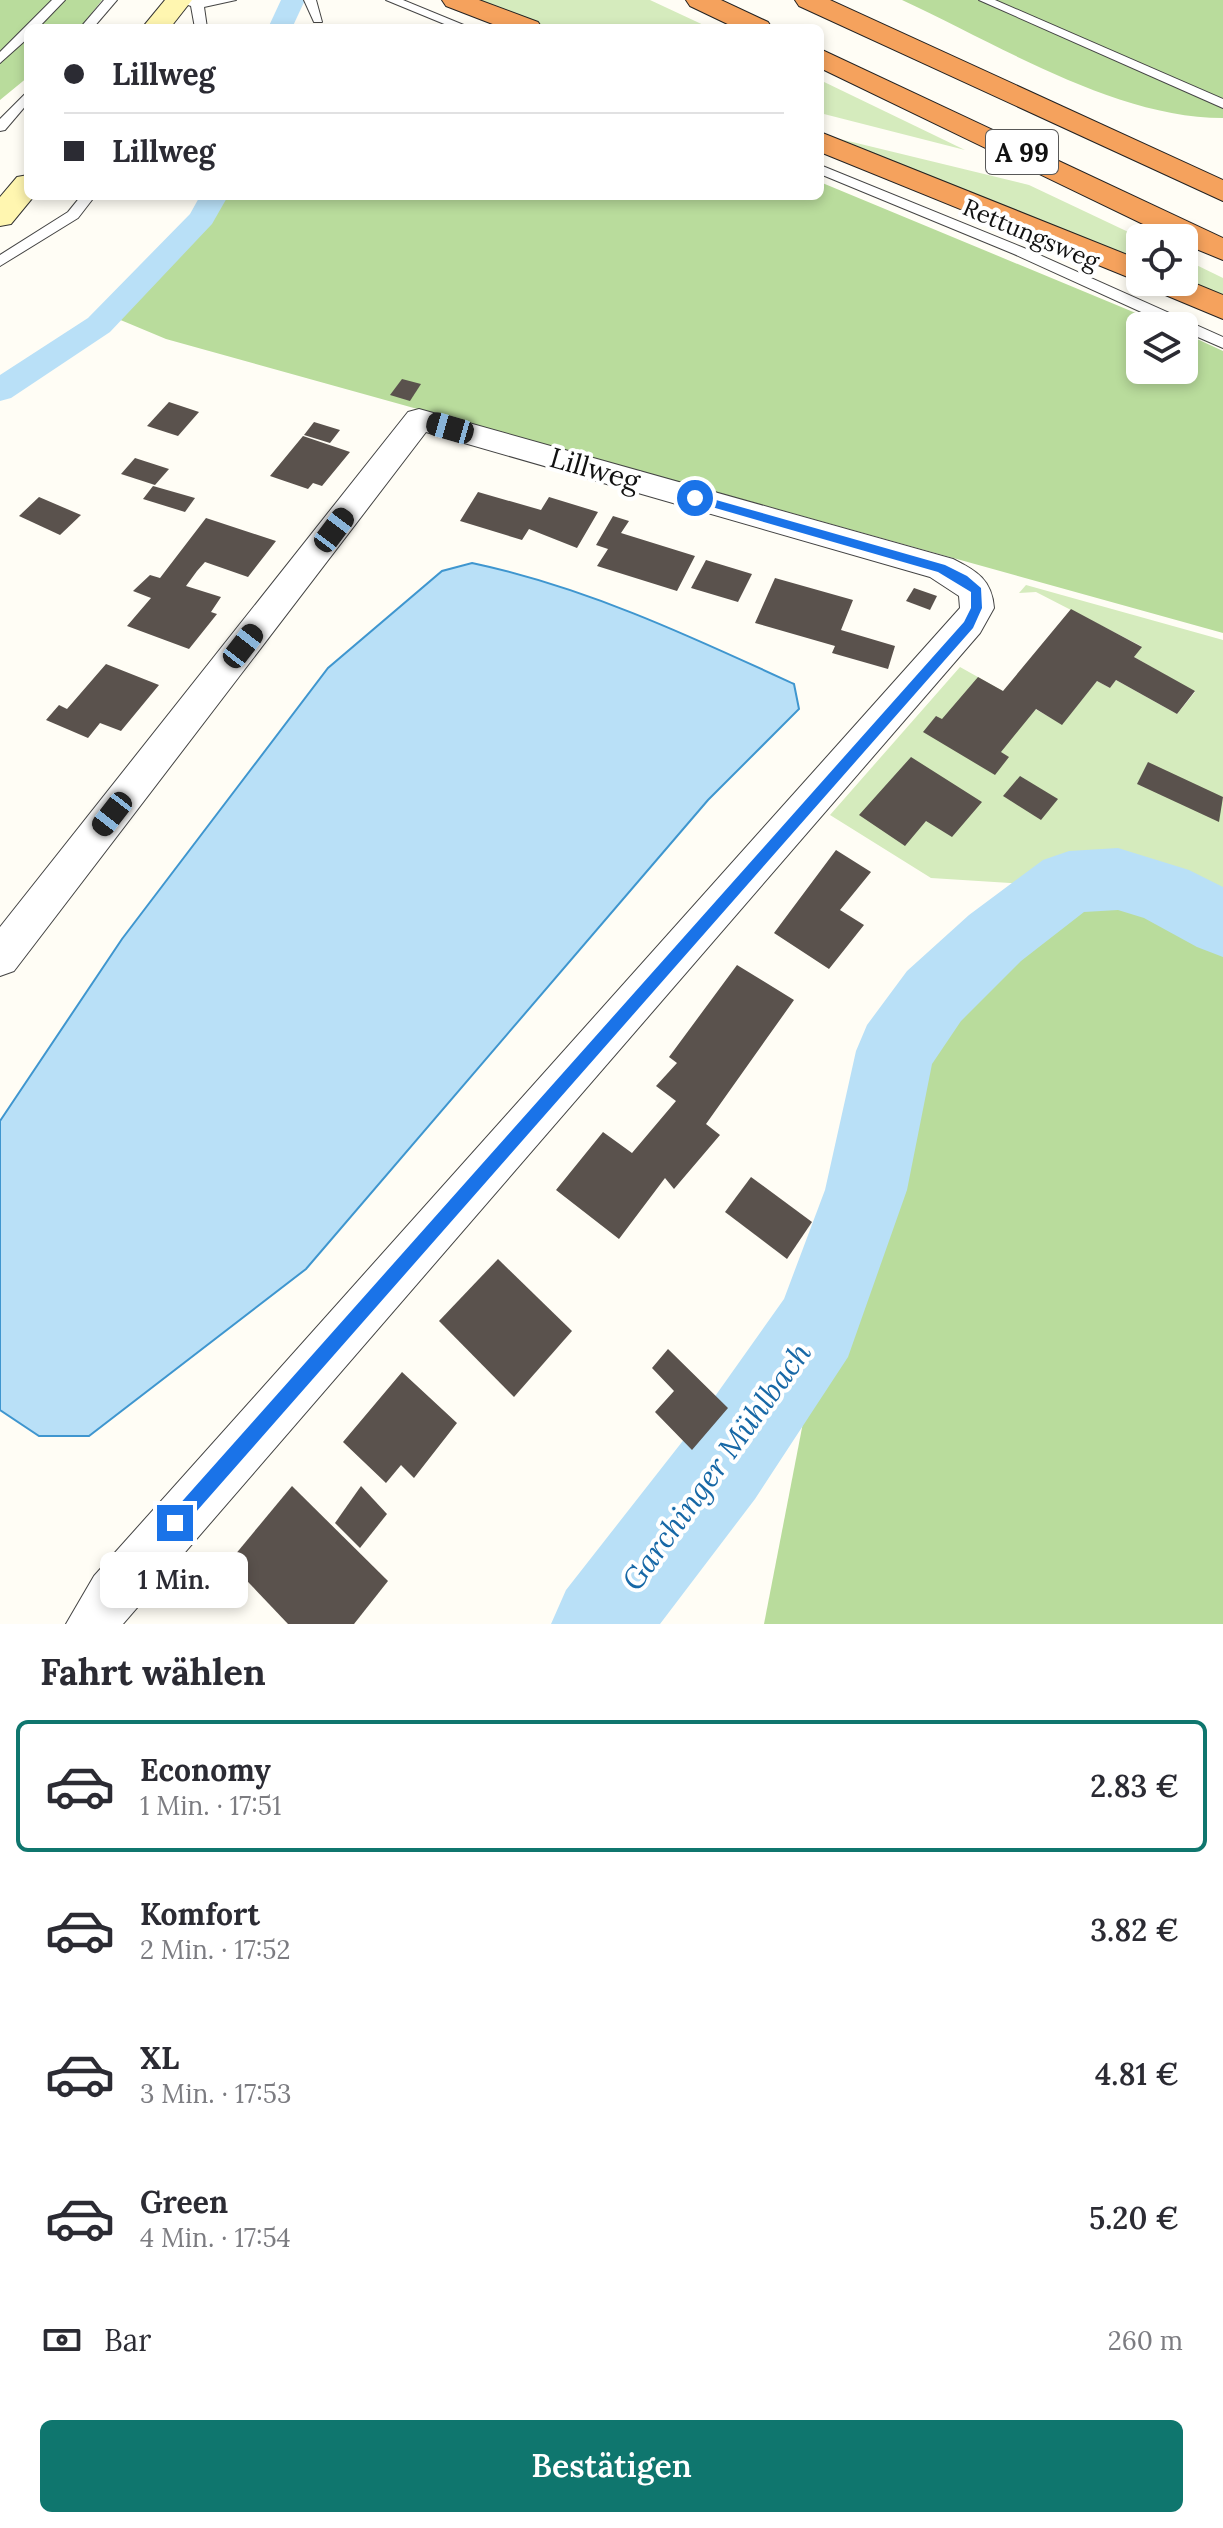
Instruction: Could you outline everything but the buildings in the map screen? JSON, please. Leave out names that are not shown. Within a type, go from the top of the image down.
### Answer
[{"type":"highway","points":[[455,0],[518,24]]},
{"type":"highway","points":[[699,0],[750,24]]},
{"type":"highway","name":"A 99","points":[[808,0],[1223,192]]},
{"type":"highway","name":"A 99","points":[[824,59],[1223,250]]},
{"type":"highway","points":[[824,143],[1126,266]]},
{"type":"highway","points":[[1195,296],[1223,308]]},
{"type":"main road","points":[[160,24],[185,2]]},
{"type":"main road","points":[[0,217],[24,189]]},
{"type":"street","name":"Lillweg","points":[[0,958],[419,419],[941,568],[963,579],[976,591],[977,608],[958,636],[112,1594],[92,1624]]},
{"type":"lane","points":[[35,24],[59,0]]},
{"type":"lane","points":[[90,24],[111,0]]},
{"type":"lane","points":[[199,24],[185,2],[230,0]]},
{"type":"lane","points":[[310,0],[318,19]]},
{"type":"lane","points":[[392,0],[455,24]]},
{"type":"lane","points":[[985,0],[1223,104]]},
{"type":"lane","points":[[0,59],[24,35]]},
{"type":"lane","points":[[0,127],[24,100]]},
{"type":"lane","name":"Rettungsweg","points":[[824,171],[1019,251],[1223,343]]},
{"type":"lane","points":[[0,261],[73,215],[85,200]]},
{"type":"green space","points":[[0,0],[102,0],[83,24],[24,24],[24,80],[0,100]]},
{"type":"green space","points":[[476,0],[650,0],[701,24],[539,24]]},
{"type":"green space","points":[[902,0],[1223,0],[1223,118],[1182,115],[1100,93]]},
{"type":"green space","points":[[824,82],[965,150],[824,114]]},
{"type":"green space","points":[[840,139],[1029,185],[1126,231],[1126,256]]},
{"type":"green space","points":[[824,184],[1133,312],[1126,312],[1126,384],[1198,384],[1198,339],[1223,351],[1223,633],[166,339],[111,316],[221,200],[824,200]]},
{"type":"green space","points":[[1198,266],[1223,278],[1223,297],[1198,286]]},
{"type":"green space","points":[[1026,585],[1223,640],[1223,902],[1170,879],[1110,863],[1026,884],[931,878],[830,815],[960,667],[1062,724],[1097,681],[1110,688],[1116,680],[1177,714],[1195,692],[1134,657],[1141,646],[1036,592],[1019,593]]},
{"type":"green space","points":[[1138,895],[1223,925],[1223,1624],[764,1624],[869,1082],[951,941],[1000,911]]},
{"type":"water","points":[[472,563],[596,599],[716,648],[794,684],[799,709],[708,800],[306,1269],[89,1436],[39,1436],[0,1410],[0,1121],[122,939],[328,668],[442,571]]},
{"type":"waterway","points":[[282,24],[293,0]]},
{"type":"waterway","points":[[0,390],[99,325],[202,218],[212,200]]},
{"type":"waterway","name":"Garchinger Mühlbach","points":[[600,1624],[722,1466],[817,1326],[866,1190],[895,1051],[934,996],[995,938],[1069,882],[1118,879],[1163,892],[1223,924]]},
{"type":"route","points":[[175,1523],[968,624],[977,608],[976,591],[963,579],[941,568],[695,498]]}]
